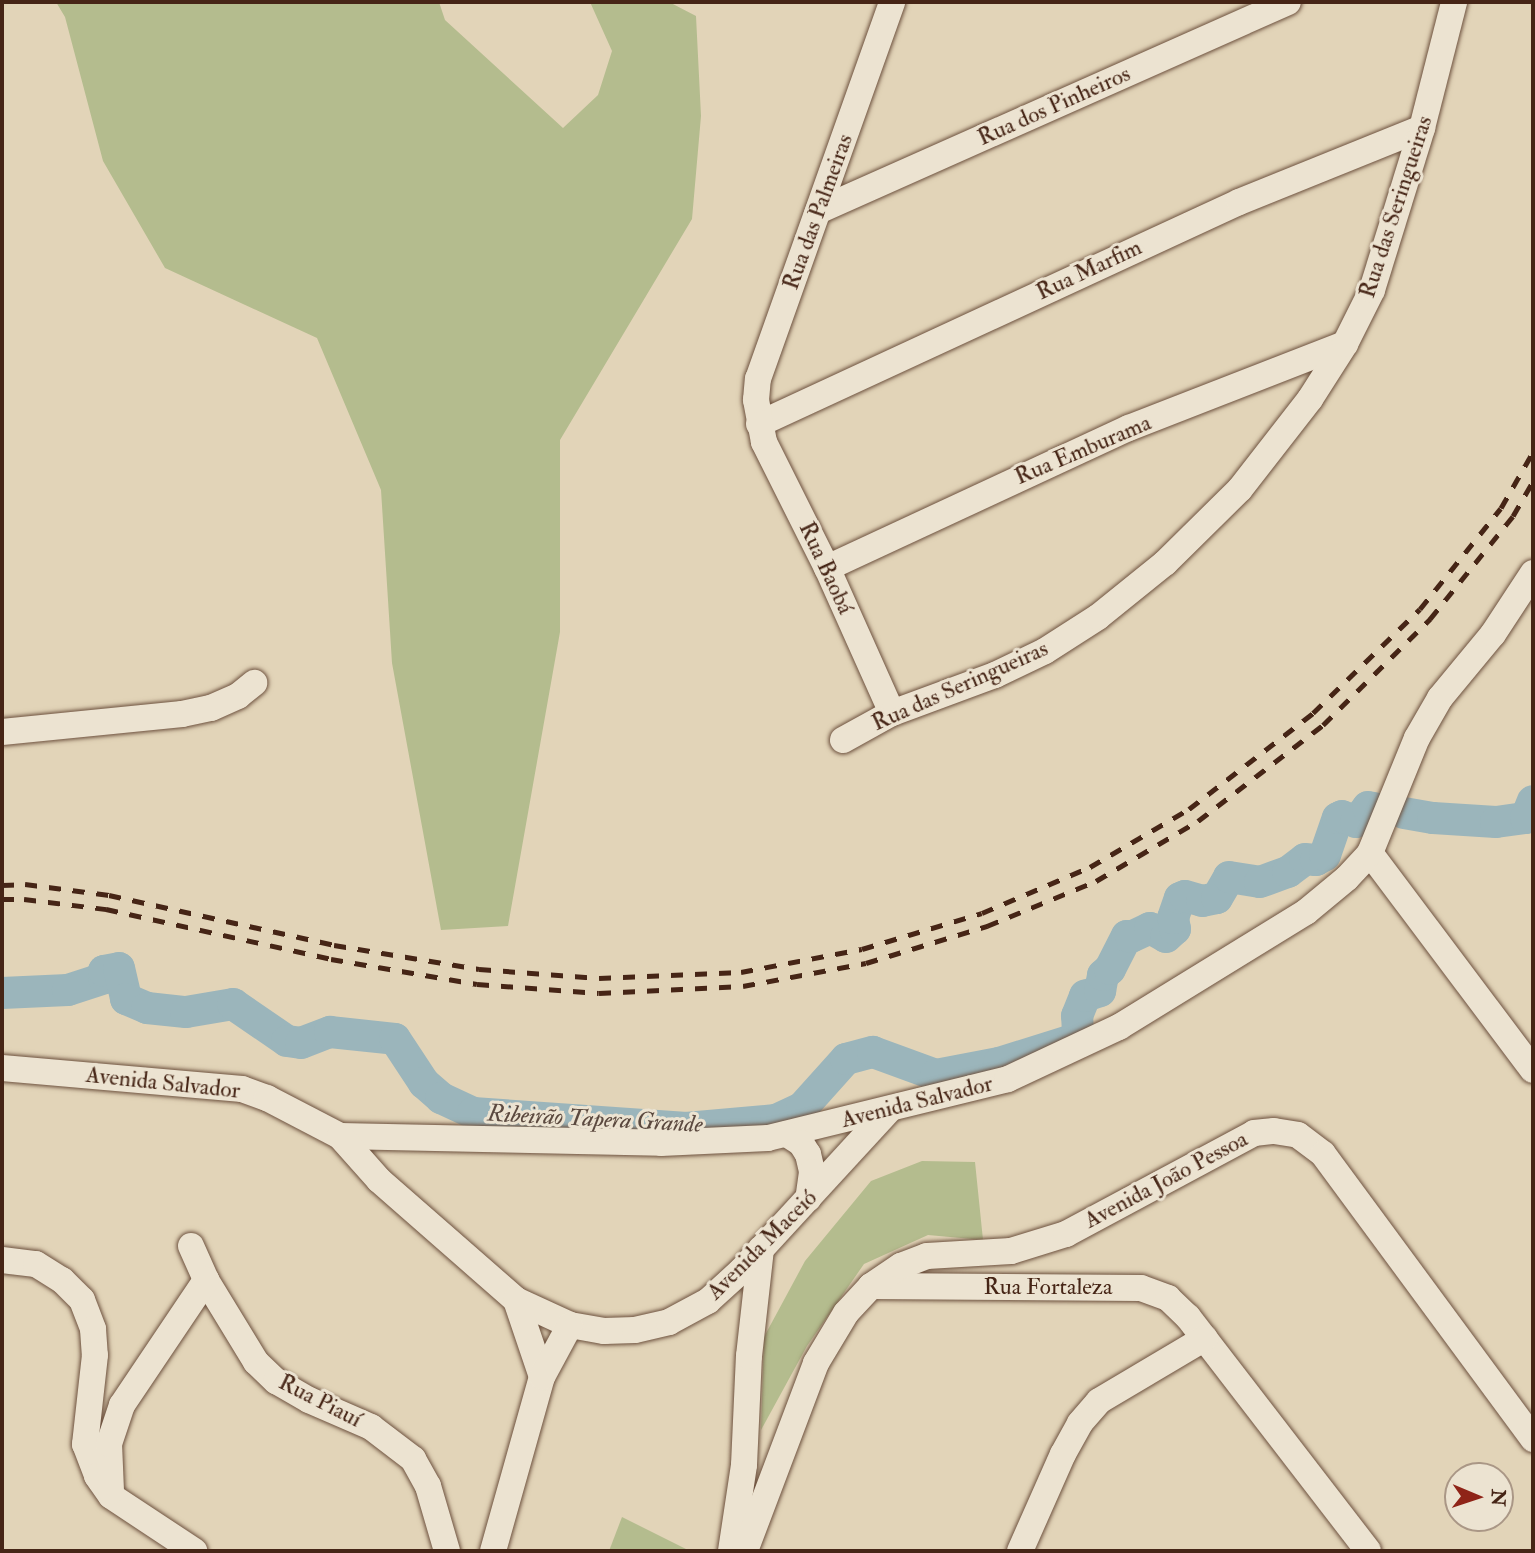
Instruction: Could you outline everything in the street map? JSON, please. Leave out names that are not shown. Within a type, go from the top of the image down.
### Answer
[{"type":"street","name":"Rua das Palmeiras","points":[[760,424],[756,400],[758,379],[892,2]]},
{"type":"street","name":"Rua dos Pinheiros","points":[[820,210],[1288,2]]},
{"type":"street","name":"Rua das Seringueiras","points":[[843,740],[892,713],[995,675],[1045,651],[1098,617],[1165,563],[1240,489],[1310,399],[1345,344],[1372,290],[1422,128],[1454,2]]},
{"type":"street","name":"Rua Marfim","points":[[760,424],[1239,202],[1422,128]]},
{"type":"street","name":"Rua Emburama","points":[[827,568],[1129,428],[1345,344]]},
{"type":"street","name":"Rua Baobá","points":[[760,424],[764,442],[827,568],[892,713]]},
{"type":"street","points":[[1533,573],[1493,634],[1440,698],[1417,738],[1370,853],[1533,1070]]},
{"type":"street","points":[[2,732],[182,714],[211,708],[237,696],[254,683]]},
{"type":"street","name":"Avenida Salvador","points":[[2,1068],[242,1089],[268,1098],[340,1136],[661,1143],[743,1142],[787,1134],[1008,1079],[1119,1027],[1306,912],[1347,878],[1370,853]]},
{"type":"street","name":"Avenida Maceió","points":[[340,1136],[379,1180],[516,1300],[570,1325],[604,1331],[635,1330],[669,1322],[708,1301],[761,1249],[890,1109]]},
{"type":"street","name":"Avenida João Pessoa","points":[[746,1551],[816,1363],[846,1313],[872,1286],[901,1266],[927,1256],[949,1252],[1011,1251],[1066,1234],[1254,1133],[1274,1130],[1298,1135],[1323,1154],[1533,1439]]},
{"type":"street","points":[[787,1134],[801,1143],[808,1154],[812,1172],[808,1199]]},
{"type":"street","points":[[379,1180],[384,1160],[398,1137]]},
{"type":"street","name":"Rua Piauí","points":[[191,1246],[206,1280],[257,1362],[276,1381],[309,1400],[371,1427],[413,1459],[428,1486],[447,1551]]},
{"type":"street","points":[[731,1551],[744,1465],[749,1356],[761,1249]]},
{"type":"street","points":[[2,1260],[36,1265],[62,1280],[82,1300],[93,1329],[95,1355],[85,1444],[97,1476],[111,1496],[194,1551]]},
{"type":"street","points":[[111,1496],[109,1444],[122,1405],[206,1280]]},
{"type":"street","name":"Rua Fortaleza","points":[[872,1286],[1140,1288],[1168,1298],[1205,1338],[1368,1551]]},
{"type":"street","points":[[516,1300],[542,1377]]},
{"type":"street","points":[[493,1551],[542,1377],[570,1325]]},
{"type":"street","points":[[1020,1551],[1063,1454],[1080,1423],[1098,1401],[1205,1338]]},
{"type":"green space","points":[[56,2],[439,2],[445,20],[563,128],[598,95],[612,51],[590,2],[669,2],[696,16],[701,116],[692,219],[560,440],[560,632],[508,926],[441,930],[392,663],[381,490],[317,338],[165,268],[103,161],[65,17]]},
{"type":"green space","points":[[922,1161],[975,1162],[983,1240],[928,1235],[864,1264],[807,1346],[761,1430],[764,1337],[805,1261],[871,1181]]},
{"type":"green space","points":[[622,1517],[690,1551],[609,1551]]},
{"type":"waterway","name":"Ribeirão Tapera Grande","points":[[1404,813],[1433,818],[1496,822],[1526,818],[1533,801]]},
{"type":"waterway","name":"Ribeirão Tapera Grande","points":[[2,993],[68,990],[104,978],[104,971],[119,968],[126,999],[147,1008],[186,1012],[233,1004],[287,1041],[301,1043],[330,1032],[395,1039],[424,1083],[441,1098],[473,1113],[686,1128],[776,1120],[802,1108],[846,1059],[873,1052],[936,1075],[999,1063],[1073,1040],[1078,1033],[1077,1016],[1085,996],[1100,991],[1103,975],[1110,969],[1127,936],[1131,937],[1150,928],[1166,937],[1175,929],[1173,918],[1180,898],[1185,896],[1202,901],[1217,898],[1229,877],[1260,882],[1288,872],[1305,859],[1316,860],[1325,855],[1338,818],[1342,816],[1356,822],[1368,807],[1374,808]]},
{"type":"waterway","points":[[1526,818],[1533,827]]},
{"type":"railway","points":[[2,885],[25,884],[109,895],[334,945],[479,969],[599,978],[741,972],[862,949],[982,913],[1090,867],[1189,809],[1313,713],[1420,609],[1501,508],[1533,452]]},
{"type":"railway","points":[[2,899],[24,899],[106,909],[331,959],[477,984],[599,993],[743,986],[866,963],[987,926],[1096,881],[1198,821],[1323,725],[1430,619],[1513,516],[1533,482]]}]
